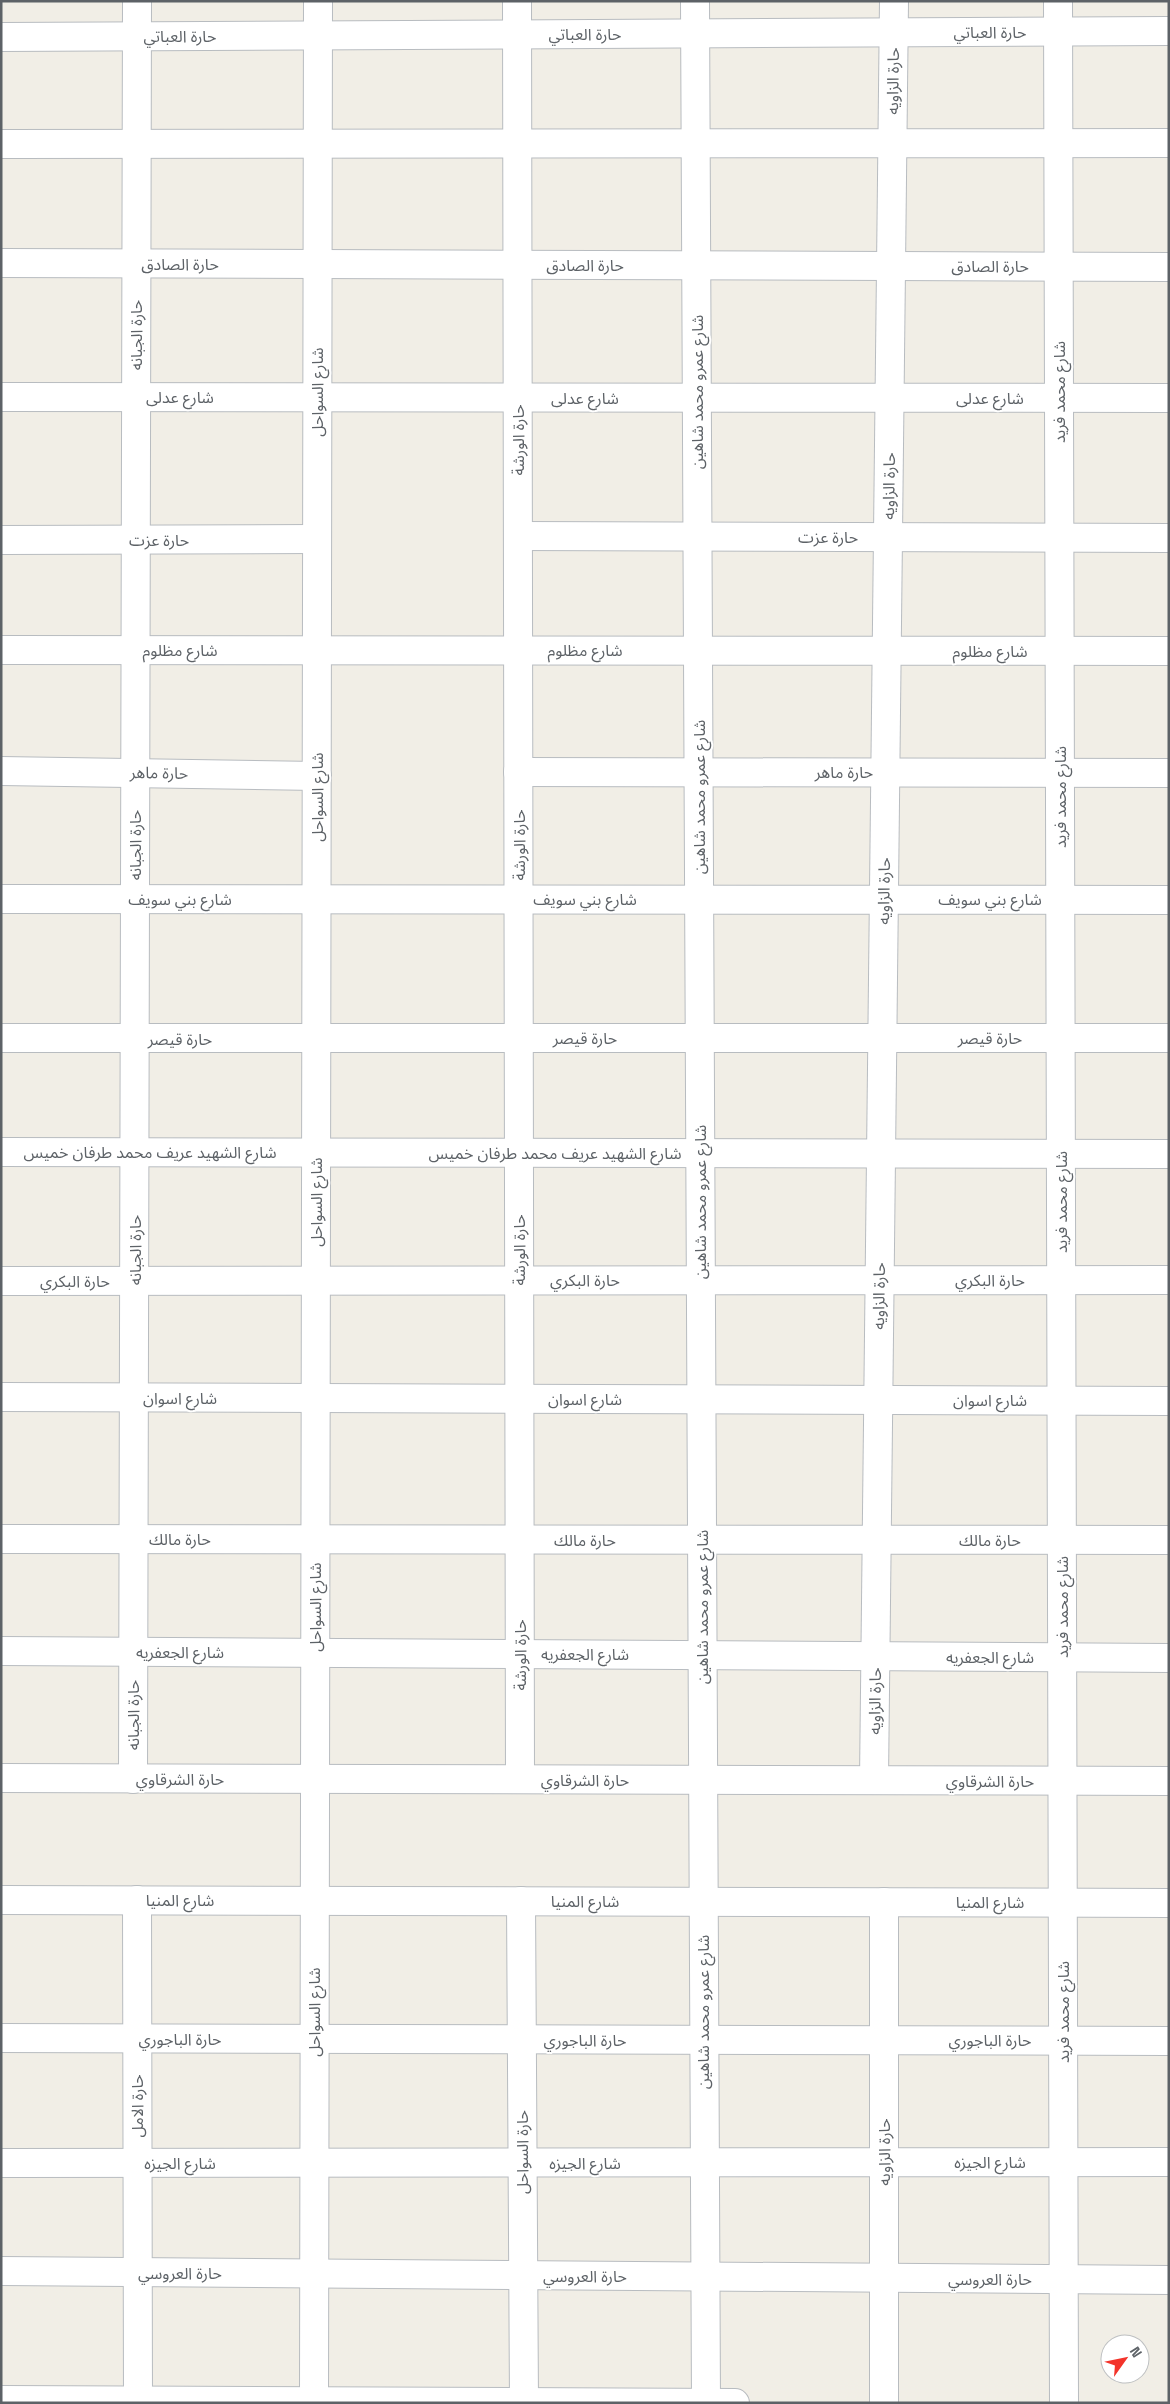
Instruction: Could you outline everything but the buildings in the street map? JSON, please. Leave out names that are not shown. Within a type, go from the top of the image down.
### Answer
[{"type":"street","name":"حارة الجبانه","points":[[133,1779],[137,1]]},
{"type":"street","name":"شارع السواحل","points":[[314,2402],[318,1]]},
{"type":"street","name":"حارة الورشة","points":[[517,1],[520,1779]]},
{"type":"street","name":"شارع عمرو محمد شاهين","points":[[695,1],[706,2403]]},
{"type":"street","name":"حارة الزاويه","points":[[874,1780],[894,1]]},
{"type":"street","name":"شارع محمد فريد","points":[[1058,1],[1064,2403]]},
{"type":"street","name":"حارة العباتي","points":[[1,37],[1169,31]]},
{"type":"street","points":[[1,144],[1169,143]]},
{"type":"street","name":"حارة الصادق","points":[[1,263],[1169,267]]},
{"type":"street","name":"شارع عدلى","points":[[1,397],[1169,398]]},
{"type":"street","name":"حارة عزت","points":[[518,536],[1169,538]]},
{"type":"street","name":"حارة عزت","points":[[1,540],[317,539]]},
{"type":"street","name":"شارع مظلوم","points":[[1,650],[1169,651]]},
{"type":"street","name":"حارة ماهر","points":[[1,771],[317,776]]},
{"type":"street","name":"حارة ماهر","points":[[518,772],[1169,773]]},
{"type":"street","name":"شارع بني سويف","points":[[1,899],[1169,900]]},
{"type":"street","name":"حارة قيصر","points":[[1,1038],[1169,1038]]},
{"type":"street","name":"شارع الشهيد عريف محمد طرفان خميس","points":[[1,1152],[1169,1154]]},
{"type":"street","name":"حارة البكري","points":[[1,1281],[1169,1280]]},
{"type":"street","name":"شارع اسوان","points":[[1,1397],[1169,1401]]},
{"type":"street","name":"حارة مالك","points":[[1,1539],[1169,1540]]},
{"type":"street","name":"شارع الجعفريه","points":[[1,1651],[1169,1658]]},
{"type":"street","name":"حارة الشرقاوي","points":[[1,1778],[1169,1781]]},
{"type":"street","name":"شارع المنيا","points":[[1,1900],[1169,1903]]},
{"type":"street","name":"حارة الامل","points":[[137,1900],[138,2402]]},
{"type":"street","name":"حارة السواحل","points":[[521,1901],[524,2402]]},
{"type":"street","name":"حارة الزاويه","points":[[884,1902],[884,2403]]},
{"type":"street","name":"حارة الباجوري","points":[[1,2038],[1169,2041]]},
{"type":"street","name":"شارع الجيزه","points":[[1,2162],[1169,2162]]},
{"type":"street","name":"حارة العروسي","points":[[1,2271],[1169,2280]]},
{"type":"street","points":[[1,2400],[735,2403]]}]
